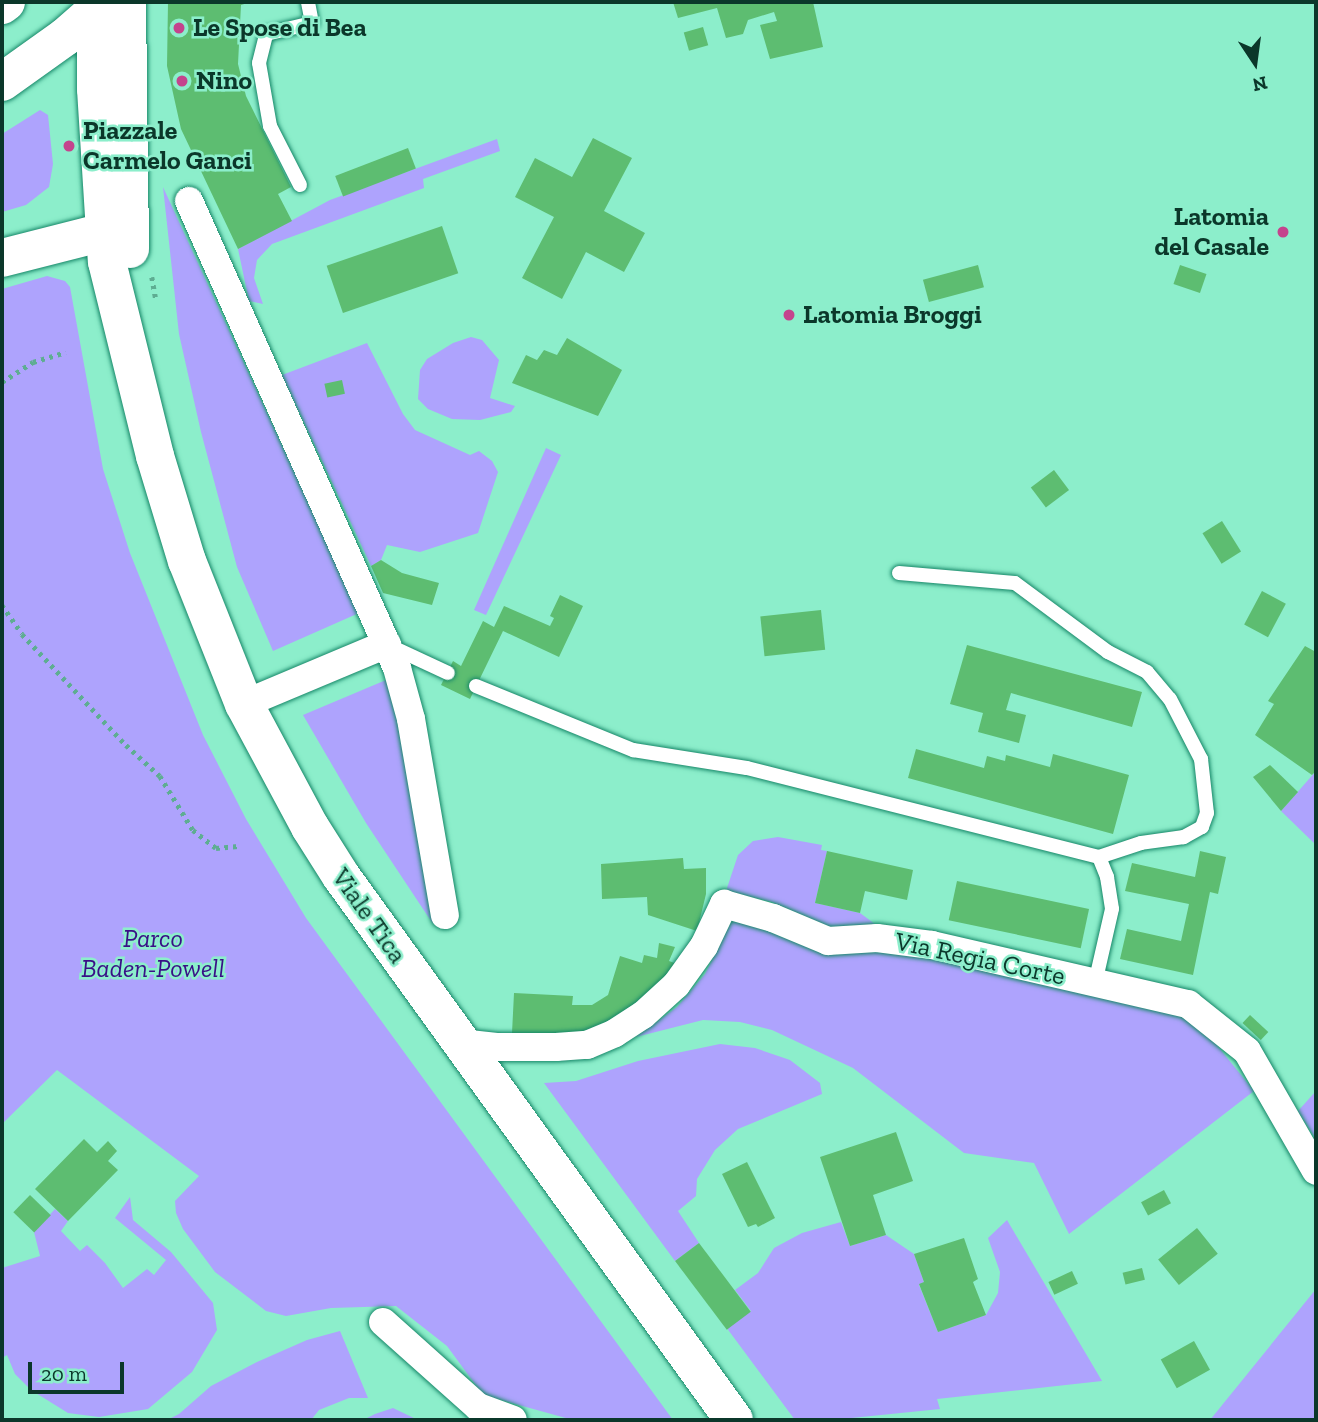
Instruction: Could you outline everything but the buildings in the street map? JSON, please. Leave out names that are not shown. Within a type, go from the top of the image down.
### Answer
[{"type":"main road","points":[[2,5],[6,2]]},
{"type":"main road","points":[[15,73],[104,9]]},
{"type":"main road","points":[[104,9],[96,89],[104,232],[107,262],[130,346]]},
{"type":"main road","points":[[104,9],[130,346]]},
{"type":"main road","points":[[15,73],[56,64],[79,71],[96,89]]},
{"type":"main road","points":[[2,258],[104,232]]},
{"type":"main road","name":"Viale Tica","points":[[130,346],[155,456],[187,561],[244,704],[310,827],[335,867],[460,1043],[734,1420]]},
{"type":"street","points":[[189,201],[397,668],[411,719],[445,915]]},
{"type":"street","points":[[244,704],[387,644]]},
{"type":"street","name":"Via Regia Corte","points":[[460,1043],[499,1047],[587,1045],[614,1033],[642,1015],[676,985],[705,946],[724,904],[773,918],[828,941],[877,938],[932,945],[1188,1004],[1247,1051],[1316,1171]]},
{"type":"street","points":[[383,1322],[478,1408],[513,1420]]},
{"type":"lane","points":[[300,185],[270,126],[259,63],[266,34],[312,23],[308,2]]},
{"type":"lane","points":[[476,686],[633,750],[747,768],[1099,856],[1141,844],[1184,837],[1202,827],[1207,813],[1201,759],[1170,699],[1147,672],[1108,652],[1015,583],[899,573]]},
{"type":"lane","points":[[387,644],[447,673]]},
{"type":"lane","points":[[1095,983],[1112,909],[1107,877],[1099,856]]},
{"type":"path","points":[[152,269],[157,309]]},
{"type":"path","points":[[2,382],[33,362],[65,352]]},
{"type":"path","points":[[2,605],[22,634],[126,745],[160,776],[193,830],[216,848],[238,846]]},
{"type":"green space","points":[[40,110],[48,115],[53,164],[49,187],[26,205],[2,212],[2,134]]},
{"type":"green space","points":[[497,139],[500,151],[423,179],[424,188],[272,244],[257,260],[254,278],[263,304],[249,301],[238,249],[330,200]]},
{"type":"green space","points":[[163,187],[359,613],[273,651],[237,567],[201,432],[179,334]]},
{"type":"green space","name":"Parco Baden-Powell","points":[[47,276],[65,281],[70,287],[103,469],[130,553],[203,735],[246,819],[306,918],[673,1420],[573,1420],[483,1395],[447,1346],[396,1306],[331,1308],[286,1316],[266,1311],[215,1272],[183,1229],[176,1213],[175,1201],[199,1176],[57,1070],[2,1124],[2,289]]},
{"type":"green space","points":[[471,337],[482,340],[499,360],[490,398],[515,406],[511,412],[480,420],[452,419],[428,409],[418,399],[420,370],[427,359],[453,343]]},
{"type":"green space","points":[[367,343],[403,414],[415,430],[470,455],[479,451],[492,461],[498,472],[478,533],[420,552],[387,545],[381,560],[371,566],[282,375]]},
{"type":"green space","points":[[546,448],[561,455],[486,615],[474,610]]},
{"type":"green space","points":[[386,680],[399,714],[433,924],[366,823],[303,715]]},
{"type":"green space","points":[[1316,771],[1316,845],[1281,811]]},
{"type":"green space","points":[[778,837],[822,845],[821,850],[827,851],[815,903],[860,913],[879,927],[835,930],[772,902],[726,891],[738,855],[753,841]]},
{"type":"green space","points":[[733,918],[825,953],[852,950],[906,953],[1185,1016],[1207,1033],[1254,1091],[1069,1234],[1034,1163],[964,1153],[853,1068],[772,1030],[740,1022],[703,1020],[636,1037],[677,1007],[705,974]]},
{"type":"green space","points":[[720,1044],[755,1048],[790,1060],[820,1083],[822,1094],[738,1129],[715,1150],[697,1179],[696,1196],[678,1211],[699,1243],[675,1261],[544,1083],[576,1081],[638,1061]]},
{"type":"green space","points":[[1316,1091],[1316,1137],[1315,1138],[1298,1111]]},
{"type":"green space","points":[[130,1197],[133,1220],[171,1252],[213,1303],[217,1330],[192,1372],[148,1409],[99,1417],[68,1413],[31,1390],[15,1374],[7,1355],[2,1358],[2,1268],[40,1256],[34,1232],[55,1209],[68,1221],[61,1231],[80,1251],[87,1245],[105,1263],[123,1288],[147,1269],[154,1275],[166,1260],[115,1218]]},
{"type":"green space","points":[[1007,1220],[1102,1381],[937,1399],[940,1409],[832,1420],[795,1420],[726,1327],[751,1311],[735,1290],[758,1273],[774,1248],[802,1233],[841,1222],[850,1246],[886,1235],[914,1254],[924,1282],[919,1285],[938,1332],[986,1315],[998,1293],[1000,1272],[988,1238]]},
{"type":"green space","points":[[1316,1289],[1316,1420],[1210,1420]]},
{"type":"green space","points":[[340,1331],[368,1398],[349,1398],[319,1410],[311,1420],[167,1420],[179,1414],[211,1386],[257,1362],[307,1340]]},
{"type":"green space","points":[[393,1408],[418,1420],[363,1420],[375,1414]]},
{"type":"place","name":"Le Spose di Bea","points":[[179,28]]},
{"type":"place","name":"Nino","points":[[182,81]]},
{"type":"place","name":"Piazzale Carmelo Ganci","points":[[69,146]]},
{"type":"place","name":"Latomia del Casale","points":[[1283,232]]},
{"type":"place","name":"Latomia Broggi","points":[[789,315]]}]
